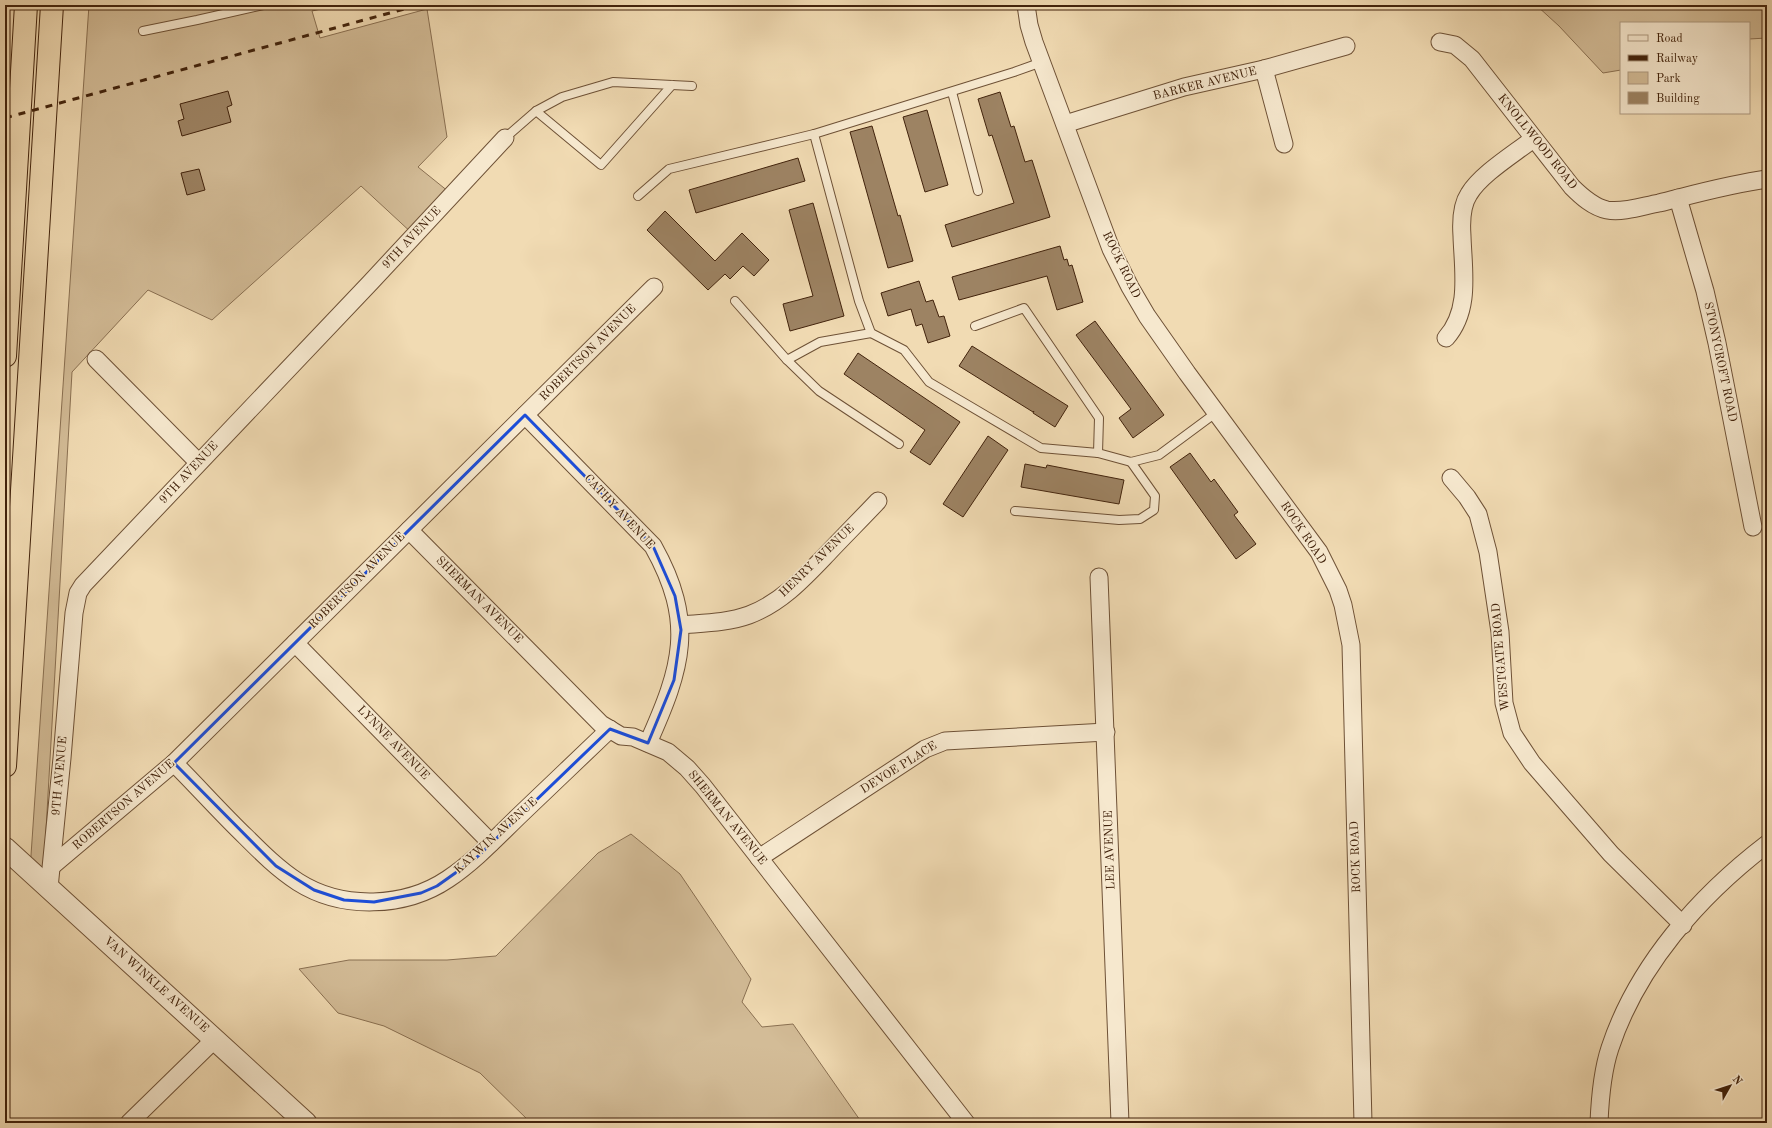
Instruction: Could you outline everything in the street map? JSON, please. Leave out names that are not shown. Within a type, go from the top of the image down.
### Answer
[{"type":"highway","points":[[5,356],[26,5]]},
{"type":"highway","points":[[5,766],[52,5]]},
{"type":"street","name":"ROCK ROAD","points":[[1026,5],[1029,25],[1042,62],[1111,249],[1130,287],[1147,316],[1187,374],[1217,412],[1319,552],[1338,590],[1343,605],[1351,645],[1363,1123]]},
{"type":"street","name":"KNOLLWOOD ROAD","points":[[1440,42],[1455,45],[1472,59],[1572,187],[1584,199],[1600,208],[1616,211],[1635,208],[1767,179]]},
{"type":"street","name":"BARKER AVENUE","points":[[1065,124],[1184,87],[1264,69],[1346,46]]},
{"type":"street","points":[[1264,69],[1284,144]]},
{"type":"street","name":"9TH AVENUE","points":[[49,888],[74,613],[78,593],[83,585],[198,462],[370,283],[505,138]]},
{"type":"street","points":[[1446,338],[1455,328],[1463,302],[1464,290],[1461,227],[1464,205],[1473,188],[1484,177],[1534,139]]},
{"type":"street","name":"STONYCROFT ROAD","points":[[1678,198],[1705,291],[1717,343],[1753,527]]},
{"type":"street","name":"ROBERTSON AVENUE","points":[[52,866],[174,763],[654,287]]},
{"type":"street","points":[[96,360],[198,462]]},
{"type":"street","name":"CATHY AVENUE","points":[[525,415],[653,546],[666,569],[675,596],[680,625],[678,665],[674,680],[648,743]]},
{"type":"street","name":"WESTGATE ROAD","points":[[1451,478],[1467,497],[1478,514],[1488,552],[1500,632],[1504,703],[1512,733],[1532,763],[1611,854],[1683,925]]},
{"type":"street","name":"HENRY AVENUE","points":[[680,625],[722,622],[736,619],[750,615],[776,601],[788,592],[812,569],[878,501]]},
{"type":"street","name":"SHERMAN AVENUE","points":[[409,530],[601,724],[621,736],[633,737],[668,752],[687,768],[966,1123]]},
{"type":"street","name":"LEE AVENUE","points":[[1099,577],[1120,1123]]},
{"type":"street","name":"LYNNE AVENUE","points":[[295,643],[491,843]]},
{"type":"street","name":"KAYWIN AVENUE","points":[[174,763],[276,866],[299,883],[344,900],[374,902],[390,901],[421,893],[448,879],[475,859],[610,729]]},
{"type":"street","name":"DEVOE PLACE","points":[[759,858],[925,749],[945,740],[1106,732]]},
{"type":"street","points":[[1598,1123],[1601,1087],[1610,1049],[1626,1009],[1646,972],[1664,947],[1705,899],[1737,869],[1767,844]]},
{"type":"street","name":"VAN WINKLE AVENUE","points":[[12,854],[306,1123]]},
{"type":"street","points":[[129,1123],[214,1039]]},
{"type":"lane","points":[[143,31],[263,5]]},
{"type":"lane","points":[[638,196],[669,169],[814,134],[952,92],[1042,62]]},
{"type":"lane","points":[[505,138],[536,111],[562,98],[613,82],[692,86]]},
{"type":"lane","points":[[536,111],[601,165],[672,85]]},
{"type":"lane","points":[[952,92],[978,191]]},
{"type":"lane","points":[[814,134],[859,301],[871,333]]},
{"type":"lane","points":[[736,301],[788,360],[819,391],[899,444]]},
{"type":"lane","points":[[975,326],[1024,308],[1100,418],[1098,453]]},
{"type":"lane","points":[[788,360],[820,342],[871,333],[904,350],[930,382],[1041,448],[1098,453],[1131,462],[1159,455],[1217,412]]},
{"type":"lane","points":[[1016,511],[1119,520],[1140,519],[1154,510],[1155,496],[1131,462]]},
{"type":"highlighted area","points":[[525,415],[653,546],[675,596],[681,630],[674,680],[648,743],[610,729],[475,859],[437,886],[421,893],[374,902],[344,900],[314,890],[276,866],[174,763]]},
{"type":"green space","points":[[89,5],[339,5],[312,11],[320,38],[427,9],[447,137],[418,167],[454,196],[414,235],[361,186],[212,320],[148,290],[72,372],[43,883],[30,870]]},
{"type":"green space","points":[[1536,5],[1767,5],[1767,38],[1750,39],[1750,22],[1620,22],[1620,70],[1603,73],[1559,26]]},
{"type":"green space","points":[[631,834],[680,874],[751,979],[742,1002],[762,1027],[793,1024],[862,1123],[531,1123],[480,1073],[384,1026],[338,1013],[299,969],[349,960],[447,960],[496,956],[598,853]]},
{"type":"building","points":[[228,91],[232,105],[227,107],[231,122],[182,136],[178,121],[184,119],[180,104]]},
{"type":"building","points":[[1000,92],[1011,127],[1014,126],[1025,162],[1032,160],[1050,217],[952,247],[945,225],[1014,203],[992,135],[989,136],[978,99]]},
{"type":"building","points":[[927,110],[948,185],[925,192],[903,117]]},
{"type":"building","points":[[872,126],[898,216],[900,215],[913,261],[888,268],[850,132]]},
{"type":"building","points":[[798,158],[805,181],[696,213],[689,190]]},
{"type":"building","points":[[199,169],[205,190],[187,195],[181,173]]},
{"type":"building","points":[[813,203],[844,316],[790,331],[783,304],[813,296],[789,210]]},
{"type":"building","points":[[665,211],[715,261],[742,233],[769,260],[754,276],[743,266],[730,279],[725,274],[708,290],[647,230]]},
{"type":"building","points":[[1060,246],[1064,260],[1067,259],[1069,266],[1072,265],[1083,302],[1057,310],[1047,276],[959,300],[952,277]]},
{"type":"building","points":[[919,281],[926,302],[933,300],[939,317],[944,316],[950,336],[928,343],[922,324],[916,326],[911,309],[888,316],[881,293]]},
{"type":"building","points":[[1095,321],[1164,415],[1133,438],[1119,418],[1131,409],[1076,335]]},
{"type":"building","points":[[972,346],[1068,406],[1055,427],[1033,413],[1034,411],[1033,412],[959,366]]},
{"type":"building","points":[[858,353],[960,422],[930,465],[910,452],[925,430],[844,374]]},
{"type":"building","points":[[988,436],[1008,450],[963,517],[943,504]]},
{"type":"building","points":[[1190,453],[1211,482],[1214,479],[1238,512],[1234,515],[1256,544],[1236,559],[1170,467]]},
{"type":"building","points":[[1025,464],[1046,468],[1047,465],[1124,480],[1119,504],[1021,487]]},
{"type":"railway","points":[[5,118],[419,5]]}]
